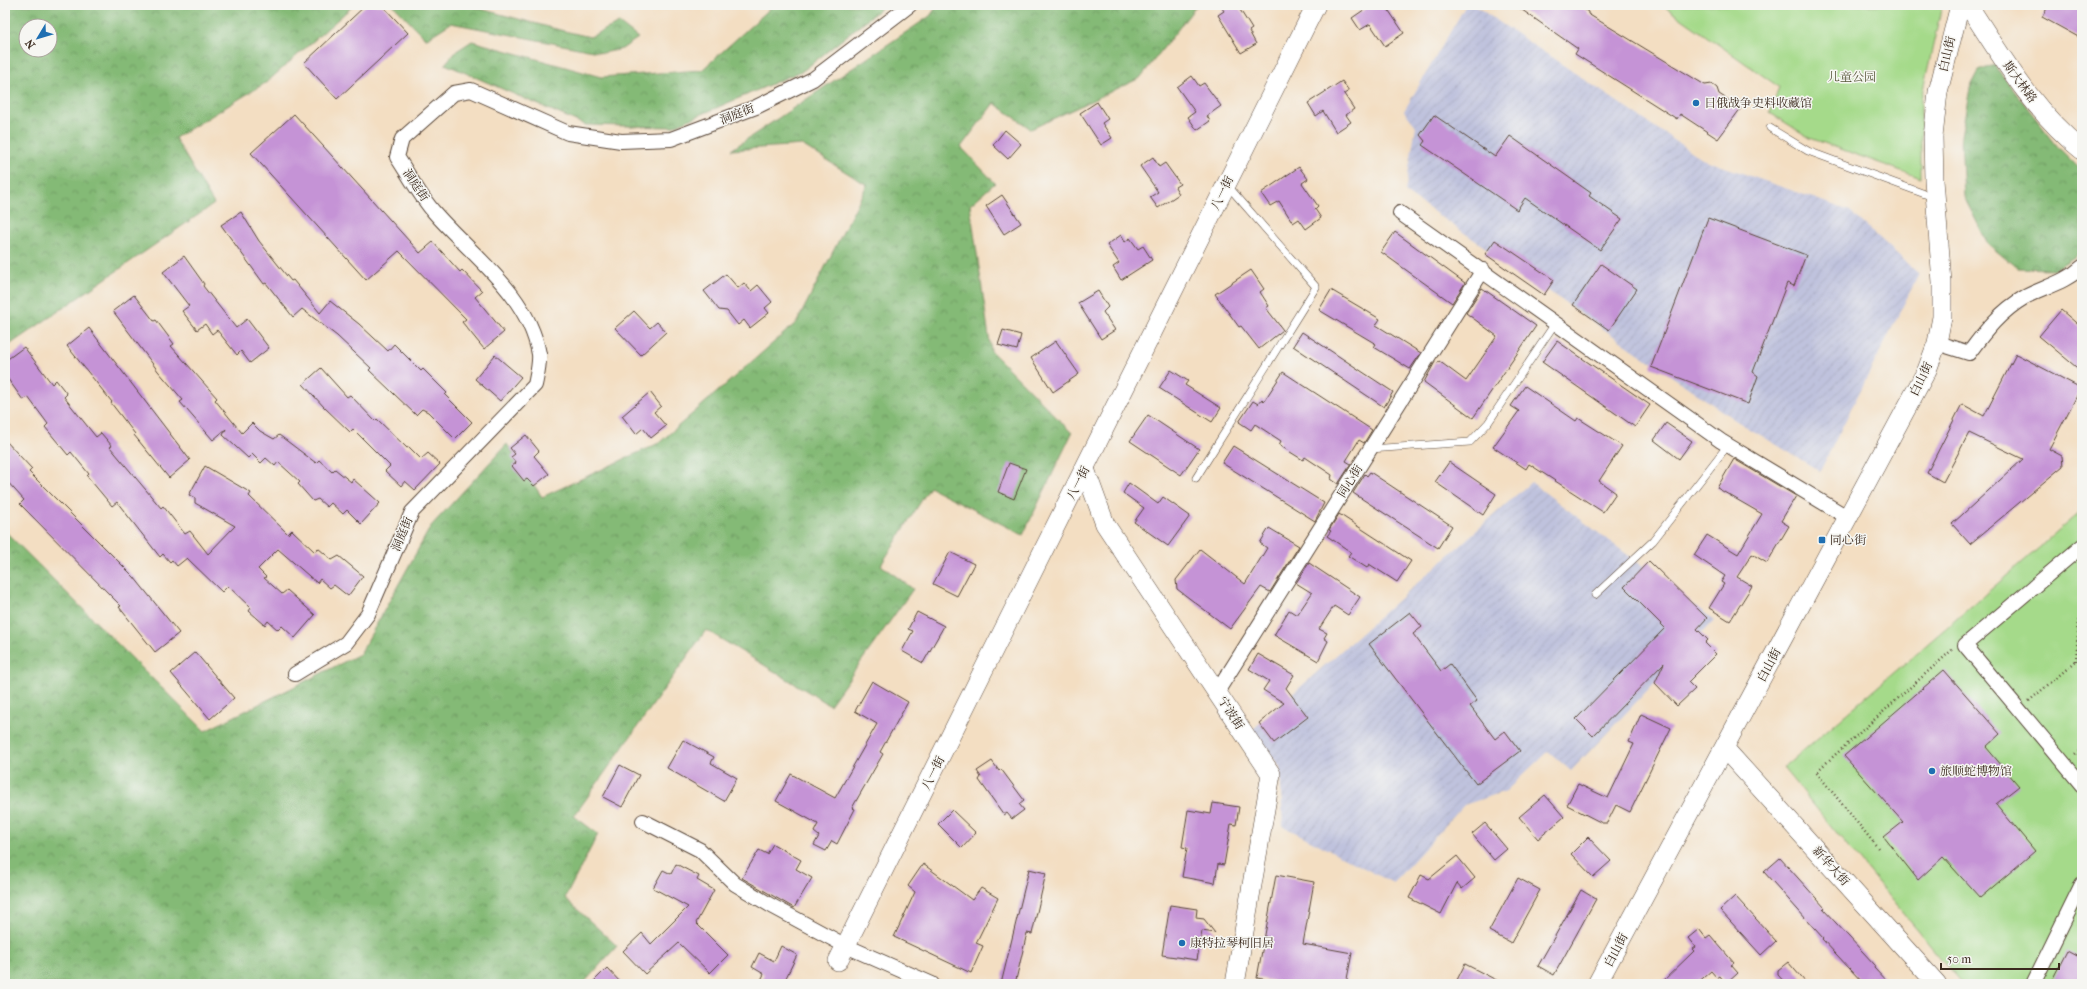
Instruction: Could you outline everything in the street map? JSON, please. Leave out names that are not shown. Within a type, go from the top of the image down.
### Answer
[{"type":"street","name":"洞庭街","points":[[296,674],[346,642],[368,614],[412,512],[535,385],[539,355],[529,325],[512,296],[496,276],[434,212],[397,157],[402,139],[454,93],[471,90],[568,133],[620,141],[671,139],[756,107],[813,79],[910,5]]},
{"type":"street","name":"八一街","points":[[842,953],[1316,5]]},
{"type":"street","name":"白山街","points":[[1597,984],[1725,749],[1847,517],[1927,370],[1937,343],[1942,317],[1942,282],[1935,198],[1933,137],[1938,92],[1960,5]]},
{"type":"street","name":"斯大林路","points":[[1968,5],[2028,95],[2047,118],[2082,150]]},
{"type":"street","points":[[1400,212],[1728,445],[1847,517]]},
{"type":"street","points":[[1937,343],[1969,352],[1987,328],[2005,311],[2026,297],[2052,286],[2082,267]]},
{"type":"street","name":"同心街","points":[[1217,692],[1483,270]]},
{"type":"street","name":"宁波街","points":[[1085,469],[1105,524],[1271,774],[1235,984]]},
{"type":"street","points":[[2082,546],[1965,645],[2082,785]]},
{"type":"street","name":"新华大街","points":[[1725,749],[1937,984]]},
{"type":"street","points":[[643,821],[700,850],[735,884],[842,953],[932,984]]},
{"type":"street","points":[[2034,984],[2082,884]]},
{"type":"lane","points":[[1770,128],[1808,151],[1935,198]]},
{"type":"lane","points":[[1196,478],[1316,287],[1226,185]]},
{"type":"lane","points":[[1370,449],[1470,442],[1488,423],[1556,322]]},
{"type":"lane","points":[[1595,595],[1653,541],[1728,445]]},
{"type":"path","points":[[2076,662],[2080,607],[2082,604]]},
{"type":"path","points":[[1878,848],[1816,772],[1955,647],[1965,645]]},
{"type":"path","points":[[2019,710],[2082,656]]},
{"type":"shaded area","points":[[1466,5],[1474,5],[1702,159],[1850,211],[1919,274],[1820,471],[1735,420],[1405,192],[1416,126],[1404,111]]},
{"type":"shaded area","points":[[1531,482],[1714,620],[1571,771],[1548,751],[1506,791],[1464,805],[1393,883],[1283,826],[1280,767],[1252,730]]},
{"type":"green space","points":[[5,5],[354,5],[267,82],[175,138],[214,204],[5,348]]},
{"type":"green space","points":[[393,5],[466,5],[590,37],[619,23],[638,38],[622,49],[603,53],[451,23],[426,39]]},
{"type":"green space","points":[[774,5],[885,5],[804,70],[672,127],[585,125],[445,64],[455,52],[472,41],[601,77],[702,70]]},
{"type":"green space","points":[[938,5],[1197,5],[1140,78],[1031,129],[994,103],[961,147],[995,183],[970,205],[991,351],[1072,433],[1023,535],[930,487],[881,565],[913,589],[830,705],[706,630],[574,816],[598,834],[565,898],[617,946],[583,984],[5,984],[5,531],[205,731],[360,654],[431,526],[507,444],[542,497],[659,443],[797,322],[867,185],[802,145],[731,150],[930,16]]},
{"type":"green space","name":"儿童公园","points":[[1662,5],[1942,5],[1921,99],[1921,178],[1810,138],[1770,113],[1779,87]]},
{"type":"green space","points":[[1994,65],[2058,147],[2082,171],[2082,252],[2055,269],[2017,268],[1988,244],[1964,197],[1961,136],[1970,88],[1979,71]]},
{"type":"green space","points":[[2082,511],[2082,984],[1962,984],[1783,768]]},
{"type":"building","points":[[366,5],[382,5],[408,33],[337,99],[304,63]]},
{"type":"building","points":[[1220,5],[1237,5],[1252,29],[1249,31],[1256,44],[1241,53],[1218,15],[1224,11]]},
{"type":"building","points":[[1371,5],[1385,5],[1404,33],[1385,46],[1370,24],[1360,30],[1352,18]]},
{"type":"building","points":[[1515,5],[1578,5],[1588,12],[1588,14],[1705,85],[1712,84],[1717,88],[1719,94],[1741,108],[1718,139],[1680,114],[1677,119],[1575,54],[1578,49]]},
{"type":"building","points":[[2049,5],[2082,5],[2082,39],[2042,17]]},
{"type":"building","points":[[1192,76],[1199,86],[1204,83],[1221,106],[1207,116],[1210,121],[1197,130],[1188,117],[1195,112],[1177,87]]},
{"type":"building","points":[[1342,81],[1349,91],[1344,94],[1354,109],[1346,115],[1351,122],[1336,132],[1323,111],[1316,116],[1308,103]]},
{"type":"building","points":[[1097,102],[1108,119],[1102,123],[1112,138],[1101,145],[1080,113]]},
{"type":"building","points":[[294,114],[420,253],[433,242],[460,272],[462,270],[482,291],[475,297],[504,332],[484,349],[462,322],[466,319],[399,251],[366,280],[251,153]]},
{"type":"building","points":[[1434,115],[1495,157],[1510,136],[1591,193],[1589,196],[1622,219],[1600,250],[1525,198],[1517,210],[1422,145],[1425,141],[1420,135]]},
{"type":"building","points":[[1005,130],[1021,144],[1008,159],[993,145]]},
{"type":"building","points":[[1153,157],[1159,167],[1165,163],[1180,184],[1175,187],[1179,194],[1158,208],[1150,197],[1158,192],[1140,166]]},
{"type":"building","points":[[1299,167],[1308,179],[1302,183],[1318,206],[1315,209],[1321,218],[1306,229],[1299,219],[1293,223],[1279,201],[1270,206],[1261,193]]},
{"type":"building","points":[[1002,195],[1021,223],[1004,234],[986,206]]},
{"type":"building","points":[[241,212],[259,241],[291,281],[293,280],[320,313],[330,301],[359,324],[388,351],[394,344],[421,371],[423,369],[447,393],[445,395],[472,422],[455,439],[428,412],[422,409],[416,415],[369,370],[371,368],[337,336],[302,309],[293,317],[266,283],[264,284],[221,225]]},
{"type":"building","points":[[1708,218],[1806,255],[1794,286],[1787,283],[1753,372],[1758,376],[1748,404],[1651,367]]},
{"type":"building","points":[[1395,232],[1465,283],[1452,303],[1381,252]]},
{"type":"building","points":[[1121,235],[1125,242],[1130,238],[1138,249],[1143,246],[1152,260],[1121,280],[1113,267],[1119,263],[1107,245]]},
{"type":"building","points":[[1495,240],[1554,280],[1544,295],[1485,254]]},
{"type":"building","points":[[184,256],[204,284],[203,286],[236,328],[247,319],[269,348],[250,363],[241,351],[237,355],[217,330],[212,334],[205,324],[197,330],[182,311],[189,306],[163,272]]},
{"type":"building","points":[[1601,264],[1637,289],[1609,330],[1573,305]]},
{"type":"building","points":[[1251,270],[1264,289],[1260,292],[1269,306],[1266,308],[1283,330],[1259,349],[1241,326],[1239,327],[1215,294]]},
{"type":"building","points":[[726,274],[738,288],[744,283],[751,291],[758,285],[772,302],[765,308],[769,313],[750,328],[744,320],[738,325],[727,311],[719,310],[704,291]]},
{"type":"building","points":[[1482,288],[1536,326],[1473,418],[1424,382],[1435,362],[1438,363],[1439,361],[1466,381],[1497,336],[1466,313]]},
{"type":"building","points":[[1331,290],[1380,319],[1376,325],[1421,353],[1410,369],[1374,347],[1376,344],[1319,310]]},
{"type":"building","points":[[1098,291],[1108,307],[1103,312],[1115,330],[1101,339],[1078,303]]},
{"type":"building","points":[[134,295],[154,321],[156,320],[174,344],[171,346],[217,398],[215,400],[242,433],[252,423],[260,431],[274,439],[279,435],[316,463],[319,460],[332,472],[335,469],[351,482],[353,479],[380,503],[361,524],[347,510],[343,514],[331,503],[327,507],[318,499],[313,501],[298,484],[300,482],[278,462],[275,466],[266,458],[261,463],[252,454],[248,458],[223,435],[226,429],[213,440],[180,402],[183,400],[158,371],[113,311]]},
{"type":"building","points":[[2061,310],[2082,328],[2082,372],[2039,336]]},
{"type":"building","points":[[634,311],[650,328],[657,322],[666,332],[641,355],[615,328]]},
{"type":"building","points":[[89,328],[190,460],[169,478],[134,435],[135,434],[111,403],[112,402],[67,346]]},
{"type":"building","points":[[1003,330],[1021,335],[1017,350],[998,345]]},
{"type":"building","points":[[1302,332],[1393,392],[1384,407],[1293,346]]},
{"type":"building","points":[[1056,341],[1079,374],[1053,392],[1031,358]]},
{"type":"building","points":[[1557,341],[1650,405],[1635,427],[1542,362]]},
{"type":"building","points":[[24,347],[52,384],[56,380],[67,394],[64,397],[96,437],[101,433],[112,446],[110,447],[161,508],[163,506],[185,534],[190,531],[208,554],[235,526],[195,503],[195,498],[189,495],[205,466],[251,493],[249,496],[288,534],[292,530],[315,552],[318,548],[332,560],[339,556],[363,576],[348,596],[334,585],[330,588],[320,579],[317,583],[278,549],[258,569],[266,577],[264,578],[282,594],[287,590],[315,615],[295,638],[282,626],[278,630],[268,621],[265,625],[249,611],[251,608],[228,586],[222,592],[187,558],[177,566],[172,560],[170,562],[163,554],[160,557],[117,502],[112,506],[87,476],[89,474],[71,452],[68,455],[45,427],[48,424],[28,397],[23,400],[5,375],[5,361]]},
{"type":"building","points":[[2016,354],[2081,388],[2049,449],[2062,456],[2063,466],[1970,544],[1952,524],[2023,459],[1969,433],[1943,482],[1927,473],[1962,404],[1984,416]]},
{"type":"building","points":[[495,355],[521,377],[500,401],[475,379]]},
{"type":"building","points":[[321,368],[347,397],[350,395],[375,421],[377,419],[407,448],[409,447],[421,459],[428,453],[440,464],[415,490],[405,481],[401,486],[385,471],[390,466],[353,429],[350,432],[303,384]]},
{"type":"building","points":[[1171,370],[1188,381],[1185,385],[1221,408],[1212,422],[1159,388]]},
{"type":"building","points":[[1283,372],[1372,430],[1364,443],[1359,440],[1346,461],[1351,464],[1338,484],[1331,479],[1332,475],[1305,457],[1303,460],[1279,445],[1281,441],[1255,424],[1251,430],[1239,422],[1253,401],[1258,404],[1262,399],[1264,401]]},
{"type":"building","points":[[1525,386],[1576,421],[1578,418],[1622,446],[1599,481],[1616,493],[1603,512],[1529,464],[1526,469],[1493,447],[1519,411],[1511,406]]},
{"type":"building","points":[[650,392],[661,406],[654,412],[666,426],[651,438],[643,428],[636,434],[622,416]]},
{"type":"building","points":[[1148,415],[1199,449],[1181,475],[1130,441]]},
{"type":"building","points":[[1666,423],[1692,441],[1679,459],[1654,440]]},
{"type":"building","points":[[526,435],[539,451],[534,456],[549,474],[534,486],[527,479],[524,481],[512,466],[516,463],[511,457],[515,454],[510,448]]},
{"type":"building","points":[[5,440],[32,469],[29,472],[134,577],[179,633],[155,652],[119,607],[121,606],[20,504],[24,500],[5,479]]},
{"type":"building","points":[[1233,446],[1324,503],[1315,521],[1222,463]]},
{"type":"building","points":[[1734,459],[1796,496],[1781,521],[1789,526],[1767,563],[1752,554],[1737,577],[1752,586],[1730,621],[1709,608],[1724,584],[1721,582],[1725,576],[1694,555],[1707,535],[1738,554],[1762,514],[1717,488]]},
{"type":"building","points":[[1449,462],[1496,494],[1483,515],[1435,482]]},
{"type":"building","points":[[1009,463],[1026,469],[1014,499],[998,492]]},
{"type":"building","points":[[1370,472],[1452,526],[1438,548],[1353,493],[1365,474],[1367,476]]},
{"type":"building","points":[[1129,483],[1158,504],[1163,497],[1190,516],[1168,546],[1134,522],[1144,508],[1123,493]]},
{"type":"building","points":[[1339,514],[1411,561],[1397,582],[1369,564],[1367,568],[1348,556],[1351,552],[1327,536]]},
{"type":"building","points":[[1269,528],[1299,546],[1270,592],[1261,587],[1230,629],[1177,589],[1176,580],[1200,549],[1245,584],[1267,548],[1260,543]]},
{"type":"building","points":[[950,552],[974,564],[957,596],[933,584]]},
{"type":"building","points":[[1649,561],[1707,618],[1697,629],[1708,640],[1705,643],[1716,654],[1688,682],[1695,689],[1677,706],[1655,683],[1664,663],[1593,736],[1576,719],[1665,628],[1624,587]]},
{"type":"building","points":[[1309,563],[1360,597],[1348,615],[1334,606],[1319,629],[1327,633],[1324,638],[1328,641],[1318,661],[1274,635],[1289,610],[1297,615],[1312,593],[1296,583]]},
{"type":"building","points":[[917,612],[944,626],[923,663],[902,651],[913,631],[908,629]]},
{"type":"building","points":[[1410,612],[1422,627],[1413,634],[1441,671],[1450,664],[1477,701],[1470,706],[1495,739],[1505,731],[1520,751],[1476,784],[1369,644]]},
{"type":"building","points":[[195,652],[234,698],[210,719],[171,673]]},
{"type":"building","points":[[1258,654],[1294,675],[1286,688],[1308,717],[1274,743],[1259,723],[1284,703],[1263,690],[1269,681],[1249,669]]},
{"type":"building","name":"旅顺蛇博物馆","points":[[1944,670],[2000,734],[1986,747],[2019,786],[1996,804],[2035,851],[1980,898],[1943,857],[1918,880],[1884,837],[1903,822],[1844,756]]},
{"type":"building","points":[[872,681],[908,702],[880,752],[883,754],[852,808],[855,809],[837,844],[832,841],[826,851],[814,845],[819,836],[814,832],[818,824],[776,801],[791,774],[835,798],[877,724],[855,711]]},
{"type":"building","points":[[1641,714],[1671,728],[1630,812],[1616,805],[1607,823],[1602,823],[1567,805],[1578,784],[1608,798],[1634,744],[1629,742]]},
{"type":"building","points":[[683,740],[714,757],[711,763],[737,778],[724,801],[667,768]]},
{"type":"building","points":[[992,761],[999,771],[1001,769],[1024,800],[1019,804],[1024,810],[1012,819],[1007,813],[1004,815],[979,780],[981,777],[977,771]]},
{"type":"building","points":[[620,765],[639,775],[622,807],[603,797]]},
{"type":"building","points":[[1545,795],[1564,817],[1538,839],[1519,817]]},
{"type":"building","points":[[1213,803],[1239,807],[1236,825],[1231,824],[1224,865],[1218,864],[1215,883],[1182,877],[1187,848],[1182,847],[1188,810],[1211,814]]},
{"type":"building","points":[[952,810],[976,833],[962,848],[938,824]]},
{"type":"building","points":[[1485,823],[1507,849],[1494,860],[1472,834]]},
{"type":"building","points":[[1588,837],[1611,861],[1593,877],[1571,854]]},
{"type":"building","points":[[773,844],[801,860],[796,869],[812,878],[794,908],[742,878],[759,850],[767,854]]},
{"type":"building","points":[[1457,856],[1475,878],[1462,889],[1457,883],[1441,914],[1409,898],[1421,875],[1429,879]]},
{"type":"building","points":[[1780,858],[1890,984],[1864,984],[1822,939],[1823,938],[1764,872]]},
{"type":"building","points":[[676,864],[699,876],[697,880],[714,890],[696,923],[728,955],[710,973],[679,943],[645,974],[623,951],[642,933],[651,944],[688,907],[653,888],[663,870],[671,874]]},
{"type":"building","points":[[923,864],[972,900],[981,888],[998,898],[976,943],[983,946],[971,973],[894,937],[915,892],[908,886]]},
{"type":"building","points":[[1029,869],[1046,873],[1032,934],[1027,933],[1015,984],[1001,984]]},
{"type":"building","points":[[1276,875],[1314,882],[1303,944],[1352,953],[1346,984],[1290,984],[1257,978]]},
{"type":"building","points":[[1518,878],[1540,890],[1511,943],[1489,931]]},
{"type":"building","points":[[1581,890],[1596,899],[1554,975],[1538,966]]},
{"type":"building","points":[[1735,896],[1776,941],[1761,955],[1720,910]]},
{"type":"building","name":"康特拉琴柯旧居","points":[[1170,905],[1197,909],[1196,918],[1204,919],[1215,933],[1202,931],[1197,960],[1162,955]]},
{"type":"building","points":[[1699,929],[1706,938],[1710,935],[1734,963],[1731,965],[1738,973],[1726,984],[1720,976],[1717,978],[1711,971],[1696,984],[1660,984],[1694,951],[1692,949],[1695,947],[1688,938]]},
{"type":"building","points":[[781,946],[797,955],[783,984],[759,984],[764,974],[752,967],[759,953],[774,961]]},
{"type":"building","points":[[2067,951],[2082,959],[2082,984],[2050,984]]},
{"type":"building","points":[[1788,962],[1807,984],[1786,984],[1778,975],[1778,970]]},
{"type":"building","points":[[1465,964],[1504,984],[1455,984]]},
{"type":"building","points":[[607,968],[622,984],[591,984]]},
{"type":"place","name":"日俄战争史料收藏馆","points":[[1696,103]]},
{"type":"place","name":"同心街","points":[[1822,540]]},
{"type":"place","name":"旅顺蛇博物馆","points":[[1932,771]]},
{"type":"place","name":"康特拉琴柯旧居","points":[[1182,943]]}]
